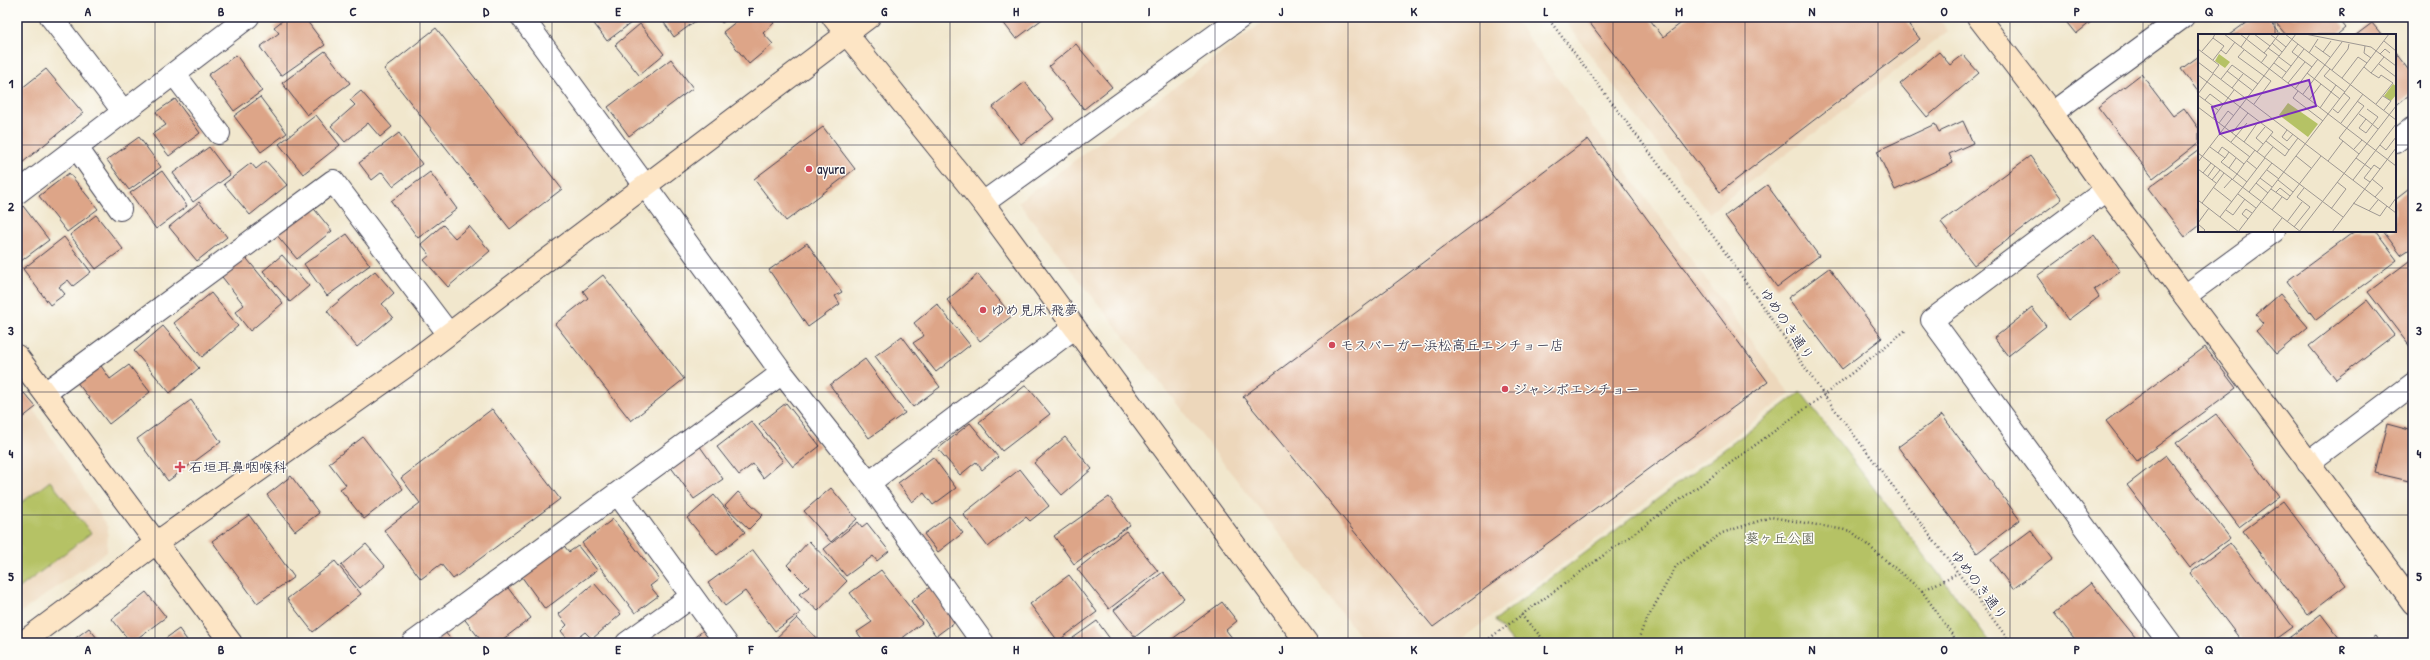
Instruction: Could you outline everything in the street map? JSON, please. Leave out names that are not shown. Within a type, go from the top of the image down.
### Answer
[{"type":"street","points":[[51,17],[123,110]]},
{"type":"street","points":[[17,193],[77,148],[123,110],[174,75],[248,17]]},
{"type":"street","points":[[522,17],[646,184],[782,373],[869,483],[977,641]]},
{"type":"street","points":[[22,643],[156,543],[405,367],[646,184],[840,25],[869,17]]},
{"type":"street","points":[[983,203],[1241,17]]},
{"type":"street","points":[[1978,17],[2052,113],[2106,190],[2413,603]]},
{"type":"street","points":[[2052,113],[2183,17]]},
{"type":"street","points":[[840,25],[983,203],[1307,643]]},
{"type":"street","points":[[174,75],[219,132]]},
{"type":"street","points":[[2396,141],[2413,128]]},
{"type":"street","points":[[77,148],[120,209]]},
{"type":"street","points":[[45,393],[333,181],[448,333]]},
{"type":"street","points":[[2106,190],[1932,320],[2170,643]]},
{"type":"street","points":[[2186,296],[2273,232]]},
{"type":"street","points":[[869,483],[1074,328]]},
{"type":"street","points":[[17,356],[231,643]]},
{"type":"street","points":[[413,643],[782,373]]},
{"type":"street","points":[[2308,463],[2413,384]]},
{"type":"street","points":[[618,494],[691,597],[726,643]]},
{"type":"street","points":[[628,643],[691,597]]},
{"type":"path","name":"ゆめのき通り","points":[[1547,17],[1722,248],[1824,395],[2011,643]]},
{"type":"path","points":[[1482,643],[1824,395],[1911,326],[1932,320]]},
{"type":"path","points":[[1637,643],[1643,627],[1676,566],[1722,533],[1771,517],[1851,531],[1922,591],[1958,643]]},
{"type":"path","points":[[1922,591],[1958,573]]},
{"type":"path","points":[[1521,615],[1547,643]]},
{"type":"shaded area","points":[[1270,17],[1513,17],[1790,394],[1456,643],[1365,643],[1018,202]]},
{"type":"shaded area","points":[[1562,17],[1938,17],[1948,31],[1709,213]]},
{"type":"shaded area","points":[[17,387],[40,419],[108,528],[107,552],[17,615]]},
{"type":"green space","name":"葵ヶ丘公園","points":[[1801,392],[1991,643],[1513,643],[1495,620]]},
{"type":"green space","points":[[50,481],[91,533],[17,590],[17,506]]},
{"type":"building","points":[[287,17],[304,17],[325,45],[281,76],[260,47],[279,33],[274,27]]},
{"type":"building","points":[[589,17],[639,17],[607,41]]},
{"type":"building","points":[[660,17],[701,17],[674,37]]},
{"type":"building","points":[[717,17],[730,17],[722,23]]},
{"type":"building","points":[[742,17],[769,17],[774,23],[763,33],[773,44],[749,64],[723,32]]},
{"type":"building","points":[[999,17],[1045,17],[1016,39]]},
{"type":"building","points":[[1596,17],[1648,17],[1663,37],[1689,17],[1903,17],[1920,39],[1720,192],[1589,22]]},
{"type":"building","points":[[2054,17],[2097,17],[2076,34],[2063,18],[2058,22]]},
{"type":"building","points":[[2254,17],[2267,17],[2280,34],[2230,34]]},
{"type":"building","points":[[2271,17],[2336,17],[2345,28],[2338,34],[2285,34]]},
{"type":"building","points":[[2356,17],[2370,17],[2361,23]]},
{"type":"building","points":[[2372,23],[2381,34],[2357,34]]},
{"type":"building","points":[[640,24],[664,54],[639,75],[615,45]]},
{"type":"building","points":[[436,28],[562,189],[510,229],[384,69]]},
{"type":"building","points":[[1076,44],[1112,87],[1084,109],[1049,66]]},
{"type":"building","points":[[325,51],[350,83],[307,115],[282,83]]},
{"type":"building","points":[[1939,52],[1950,65],[1963,55],[1979,73],[1927,117],[1900,84]]},
{"type":"building","points":[[2396,53],[2413,76],[2413,92],[2396,105]]},
{"type":"building","points":[[236,55],[262,91],[234,111],[208,75]]},
{"type":"building","points":[[2198,57],[2198,92],[2181,69]]},
{"type":"building","points":[[671,59],[693,88],[629,136],[608,107]]},
{"type":"building","points":[[46,69],[83,113],[22,163],[17,157],[17,92]]},
{"type":"building","points":[[2141,74],[2173,116],[2184,108],[2198,128],[2198,143],[2153,178],[2098,107]]},
{"type":"building","points":[[1025,82],[1054,119],[1021,144],[993,107]]},
{"type":"building","points":[[361,91],[392,127],[380,137],[368,123],[345,142],[331,126],[355,105],[350,100]]},
{"type":"building","points":[[260,97],[287,133],[261,152],[234,116]]},
{"type":"building","points":[[175,99],[200,133],[169,156],[152,134],[166,125],[156,112]]},
{"type":"building","points":[[316,115],[340,145],[303,174],[279,144]]},
{"type":"building","points":[[1963,121],[1973,143],[1949,154],[1953,163],[1895,190],[1877,151],[1935,124],[1939,132]]},
{"type":"building","points":[[823,127],[855,169],[786,221],[754,179]]},
{"type":"building","points":[[399,133],[422,164],[393,186],[382,172],[372,180],[359,163]]},
{"type":"building","points":[[139,137],[161,167],[129,190],[107,160]]},
{"type":"building","name":"ジャンボエンチョー","points":[[1588,139],[1768,382],[1433,627],[1243,397]]},
{"type":"building","points":[[209,147],[230,175],[193,202],[173,173]]},
{"type":"building","points":[[2198,151],[2198,227],[2185,237],[2148,188]]},
{"type":"building","points":[[2030,156],[2062,199],[1974,265],[1941,222]]},
{"type":"building","points":[[266,161],[287,185],[250,215],[224,184],[251,163],[256,169]]},
{"type":"building","points":[[162,171],[187,206],[156,229],[130,193]]},
{"type":"building","points":[[430,172],[457,209],[418,238],[391,201]]},
{"type":"building","points":[[69,173],[98,209],[67,232],[39,196]]},
{"type":"building","points":[[1767,185],[1819,256],[1777,287],[1725,216]]},
{"type":"building","points":[[2413,186],[2413,247],[2401,255],[2384,232],[2396,232],[2396,199]]},
{"type":"building","points":[[199,202],[227,237],[197,261],[169,227]]},
{"type":"building","points":[[311,205],[332,231],[297,259],[275,233]]},
{"type":"building","points":[[23,206],[49,240],[17,264],[17,211]]},
{"type":"building","points":[[96,215],[123,249],[96,269],[70,235]]},
{"type":"building","points":[[443,225],[455,238],[469,226],[490,251],[448,287],[424,260],[430,255],[421,244]]},
{"type":"building","points":[[2354,232],[2376,232],[2397,260],[2316,320],[2287,281]]},
{"type":"building","points":[[347,234],[370,265],[327,296],[304,264]]},
{"type":"building","points":[[2094,235],[2120,271],[2094,289],[2099,297],[2068,320],[2037,276]]},
{"type":"building","points":[[64,237],[91,272],[73,286],[68,280],[59,287],[65,294],[50,305],[23,269]]},
{"type":"building","points":[[807,243],[842,292],[835,296],[840,304],[808,327],[769,270]]},
{"type":"building","points":[[243,254],[283,303],[250,331],[235,312],[244,305],[219,273]]},
{"type":"building","points":[[282,255],[309,286],[290,302],[263,271]]},
{"type":"building","points":[[2413,258],[2413,347],[2411,348],[2368,292]]},
{"type":"building","points":[[1829,268],[1882,338],[1842,369],[1788,298]]},
{"type":"building","points":[[375,271],[394,293],[382,304],[393,317],[357,347],[327,311]]},
{"type":"building","points":[[978,274],[1012,316],[980,341],[947,300]]},
{"type":"building","points":[[603,275],[684,379],[631,421],[555,324],[588,298],[583,291]]},
{"type":"building","points":[[211,293],[238,326],[202,357],[174,323]]},
{"type":"building","points":[[2280,294],[2308,327],[2276,354],[2256,331],[2264,324],[2256,315]]},
{"type":"building","points":[[2367,300],[2394,335],[2336,379],[2309,346]]},
{"type":"building","points":[[937,304],[970,345],[936,372],[913,343],[924,336],[914,323]]},
{"type":"building","points":[[2032,308],[2046,326],[2008,356],[1994,338]]},
{"type":"building","points":[[163,326],[199,368],[170,393],[134,351]]},
{"type":"building","points":[[902,336],[940,387],[913,407],[875,356]]},
{"type":"building","points":[[2205,347],[2236,388],[2137,461],[2106,421]]},
{"type":"building","points":[[865,359],[905,413],[869,438],[830,385]]},
{"type":"building","points":[[99,363],[110,379],[129,365],[150,392],[109,424],[76,381]]},
{"type":"building","points":[[1026,385],[1050,414],[1002,451],[979,422]]},
{"type":"building","points":[[24,393],[36,407],[17,422],[17,398]]},
{"type":"building","points":[[191,400],[221,442],[168,481],[137,439]]},
{"type":"building","points":[[786,403],[820,446],[793,467],[759,424]]},
{"type":"building","points":[[492,409],[560,499],[453,579],[441,564],[421,579],[384,530],[420,503],[401,478]]},
{"type":"building","points":[[2216,414],[2279,497],[2239,527],[2176,443]]},
{"type":"building","points":[[1942,415],[2020,520],[1977,553],[1898,447]]},
{"type":"building","points":[[751,421],[783,461],[763,478],[753,464],[739,475],[717,447]]},
{"type":"building","points":[[970,423],[998,457],[982,470],[976,462],[960,475],[938,449]]},
{"type":"building","points":[[2387,424],[2413,431],[2413,482],[2375,473]]},
{"type":"building","points":[[363,437],[403,489],[364,519],[340,489],[346,485],[329,463]]},
{"type":"building","points":[[1065,437],[1092,469],[1062,495],[1034,463]]},
{"type":"building","points":[[699,445],[723,479],[694,499],[670,466]]},
{"type":"building","points":[[2166,455],[2230,538],[2190,568],[2127,485]]},
{"type":"building","points":[[933,457],[956,488],[933,505],[924,493],[912,502],[898,483]]},
{"type":"building","points":[[1020,469],[1049,506],[1030,521],[1026,517],[988,547],[963,514]]},
{"type":"building","points":[[291,476],[319,513],[295,531],[267,495]]},
{"type":"building","points":[[831,488],[857,519],[831,542],[804,511]]},
{"type":"building","points":[[738,492],[763,515],[749,529],[725,506]]},
{"type":"building","points":[[714,495],[745,532],[717,555],[687,518]]},
{"type":"building","points":[[1109,497],[1130,525],[1074,564],[1054,536]]},
{"type":"building","points":[[2283,501],[2346,585],[2307,615],[2243,531]]},
{"type":"building","points":[[249,515],[294,577],[257,603],[212,541]]},
{"type":"building","points":[[949,516],[963,533],[938,552],[924,534]]},
{"type":"building","points":[[613,519],[659,579],[650,586],[658,596],[635,613],[582,543]]},
{"type":"building","points":[[858,522],[862,527],[867,523],[889,551],[877,561],[873,556],[846,576],[824,549]]},
{"type":"building","points":[[2031,530],[2053,559],[2013,589],[1991,560]]},
{"type":"building","points":[[1126,531],[1158,571],[1109,609],[1077,569]]},
{"type":"building","points":[[809,541],[847,581],[818,611],[799,594],[809,587],[787,565]]},
{"type":"building","points":[[561,542],[569,552],[578,546],[597,570],[545,609],[519,573]]},
{"type":"building","points":[[2230,543],[2293,627],[2271,643],[2243,643],[2190,573]]},
{"type":"building","points":[[366,544],[385,566],[360,588],[341,565]]},
{"type":"building","points":[[753,550],[800,613],[775,631],[745,591],[725,606],[708,583]]},
{"type":"building","points":[[335,561],[361,594],[313,632],[287,599]]},
{"type":"building","points":[[881,570],[922,623],[896,643],[865,643],[857,632],[872,622],[850,593]]},
{"type":"building","points":[[1163,572],[1184,599],[1135,637],[1114,610]]},
{"type":"building","points":[[1069,575],[1097,612],[1058,641],[1030,604]]},
{"type":"building","points":[[594,583],[621,614],[592,639],[585,632],[571,643],[561,631],[567,625],[558,614]]},
{"type":"building","points":[[2091,583],[2140,643],[2078,643],[2054,613]]},
{"type":"building","points":[[505,584],[531,618],[498,643],[483,643],[462,616]]},
{"type":"building","points":[[930,587],[955,622],[936,636],[911,601]]},
{"type":"building","points":[[146,592],[166,617],[131,643],[112,619]]},
{"type":"building","points":[[1222,602],[1237,621],[1226,630],[1236,643],[1167,643]]},
{"type":"building","points":[[2321,614],[2343,643],[2282,643]]},
{"type":"building","points":[[797,618],[821,643],[771,643]]},
{"type":"building","points":[[1097,621],[1113,643],[1066,643]]},
{"type":"building","points":[[89,628],[101,643],[69,643]]},
{"type":"building","points":[[179,629],[189,643],[159,643]]},
{"type":"building","points":[[704,630],[714,643],[687,643]]},
{"type":"building","points":[[444,631],[454,643],[429,643]]},
{"type":"building","points":[[2375,636],[2380,643],[2365,643]]},
{"type":"place","name":"ayura","points":[[809,169]]},
{"type":"place","name":"ゆめ見床 飛夢","points":[[983,310]]},
{"type":"place","name":"モスバーガー浜松高丘エンチョー店","points":[[1332,345]]},
{"type":"place","name":"ジャンボエンチョー","points":[[1505,389]]},
{"type":"place","name":"石垣耳鼻咽喉科","points":[[180,467]]}]
